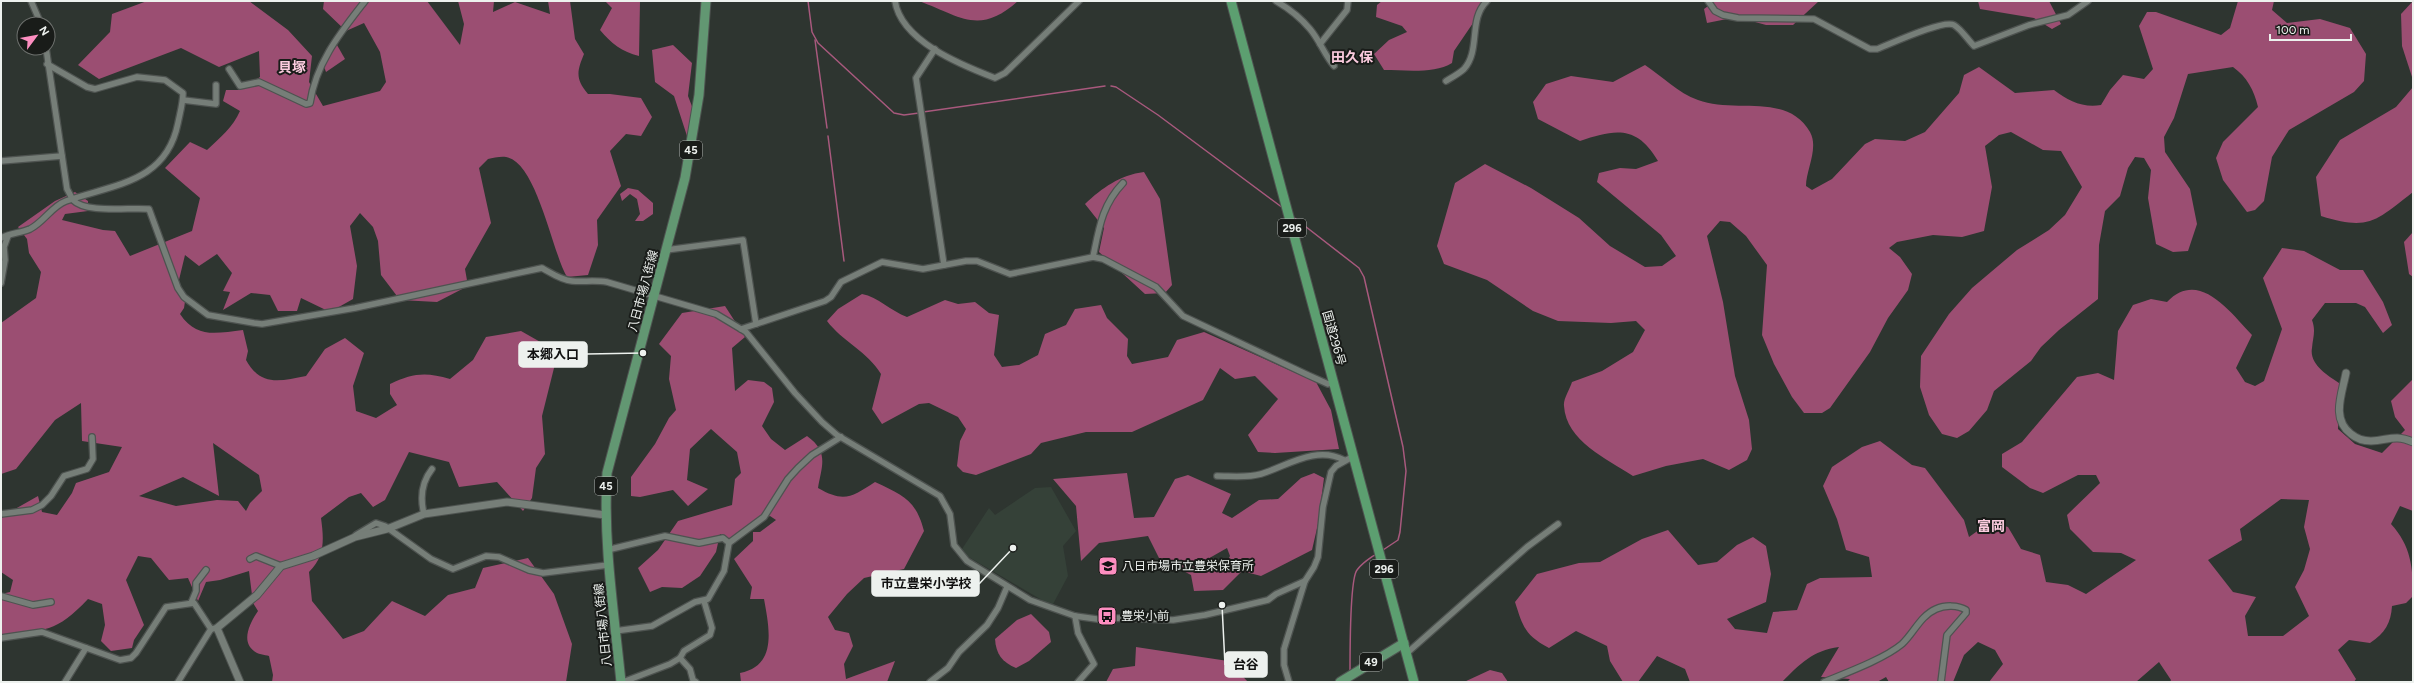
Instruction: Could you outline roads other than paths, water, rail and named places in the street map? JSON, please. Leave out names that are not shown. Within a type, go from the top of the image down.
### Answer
[{"type":"highway","name":"国道296号","points":[[1231,1],[1414,682]]},
{"type":"main road","name":"八日市場八街線","points":[[622,682],[607,550],[605,514],[609,461],[685,178],[695,121],[706,1]]},
{"type":"main road","name":"49","points":[[1340,682],[1356,670],[1404,643]]},
{"type":"street","points":[[31,1],[38,16]]},
{"type":"street","points":[[229,69],[240,86],[259,82],[306,104],[310,103],[312,91],[333,41],[365,1]]},
{"type":"street","points":[[895,1],[896,11],[915,37],[967,67],[995,78],[1000,77],[1079,1]]},
{"type":"street","points":[[1276,1],[1310,28],[1320,44],[1324,55],[1334,66]]},
{"type":"street","points":[[1320,44],[1347,10],[1348,1]]},
{"type":"street","points":[[1446,81],[1464,70],[1470,59],[1479,12],[1487,1]]},
{"type":"street","points":[[1708,1],[1715,11],[1723,15],[1738,18],[1814,19],[1870,49],[1877,49],[1938,26],[1949,24],[1954,25],[1974,46],[2029,25],[2068,15],[2081,3],[2088,1]]},
{"type":"street","points":[[935,49],[916,78],[944,265]]},
{"type":"street","points":[[46,56],[67,189],[74,200],[81,204],[103,208],[149,209],[178,288],[184,297],[208,315],[262,324],[355,308],[542,268],[557,277],[571,281],[593,280],[607,282],[716,314],[741,328],[756,342],[807,408],[841,437],[940,496],[950,514],[952,538],[960,553],[967,561],[1030,600],[1075,616],[1094,620],[1141,618],[1173,620],[1205,615],[1268,600],[1305,581]]},
{"type":"street","points":[[1,238],[30,228],[66,201],[120,186],[157,166],[175,140],[183,93],[166,80],[137,77],[128,81],[95,89],[78,84],[47,64]]},
{"type":"street","points":[[183,100],[216,104],[216,85]]},
{"type":"street","points":[[1,161],[62,156]]},
{"type":"street","points":[[1093,257],[1097,229],[1104,208],[1123,183]]},
{"type":"street","points":[[1,283],[5,260],[4,247],[8,236]]},
{"type":"street","points":[[666,250],[743,240],[756,324]]},
{"type":"street","points":[[741,328],[825,301],[831,297],[841,282],[873,265],[882,262],[923,269],[977,261],[1010,274],[1093,257],[1103,259],[1156,287],[1183,316],[1328,384],[1334,382]]},
{"type":"street","points":[[2346,373],[2339,415],[2340,424],[2358,439],[2371,441],[2402,437],[2413,442]]},
{"type":"street","points":[[1,514],[32,510],[42,505],[64,476],[87,469],[93,459],[92,437]]},
{"type":"street","points":[[616,631],[652,626],[694,602],[704,601],[711,595],[724,571],[729,542],[764,517],[788,479],[798,468],[812,455],[841,437]]},
{"type":"street","points":[[1289,682],[1284,665],[1284,649],[1305,581],[1314,567],[1318,557],[1323,507],[1331,472],[1344,460],[1354,456]]},
{"type":"street","points":[[1217,476],[1260,474],[1304,457],[1332,457],[1344,460]]},
{"type":"street","points":[[424,514],[420,500],[425,477],[432,469]]},
{"type":"street","points":[[178,682],[214,629],[257,596],[281,566],[313,556],[355,537],[387,528],[424,514],[506,502],[605,514]]},
{"type":"street","points":[[1407,653],[1527,547],[1558,524]]},
{"type":"street","points":[[387,528],[431,559],[453,569],[486,556],[499,557],[536,572],[608,565]]},
{"type":"street","points":[[607,550],[665,536],[699,543],[723,538],[729,542]]},
{"type":"street","points":[[250,559],[256,556],[281,566]]},
{"type":"street","points":[[191,603],[196,591],[196,583],[206,570]]},
{"type":"street","points":[[930,682],[948,668],[959,652],[988,625],[998,608],[1007,587]]},
{"type":"street","points":[[1,596],[33,604],[51,602]]},
{"type":"street","points":[[622,682],[641,676],[680,658],[684,651],[712,632],[704,601]]},
{"type":"street","points":[[1,638],[42,632],[120,660],[131,658],[166,607],[194,603],[214,629],[240,682]]},
{"type":"street","points":[[1824,682],[1859,667],[1902,644],[1923,618],[1937,608],[1950,606],[1962,608],[1966,610],[1966,613],[1955,623],[1947,635],[1941,682]]},
{"type":"street","points":[[1075,616],[1078,633],[1094,664],[1078,682]]},
{"type":"street","points":[[65,682],[86,648]]},
{"type":"street","points":[[680,658],[690,668],[693,680],[696,682]]},
{"type":"waterway","points":[[808,1],[812,32],[818,43],[894,113],[904,115],[919,113]]},
{"type":"waterway","points":[[815,40],[827,128]]},
{"type":"waterway","points":[[923,112],[1105,86]]},
{"type":"waterway","points":[[1111,86],[1116,87],[1158,115],[1283,208]]},
{"type":"waterway","points":[[828,136],[844,261]]},
{"type":"waterway","points":[[1292,216],[1359,268],[1364,277],[1403,447],[1406,471],[1398,540],[1383,550]]},
{"type":"waterway","points":[[1350,672],[1351,619],[1355,576],[1361,565],[1376,554]]},
{"type":"place","name":"本郷入口","points":[[643,353]]},
{"type":"place","name":"市立豊栄小学校","points":[[1013,548]]},
{"type":"place","name":"八日市場市立豊栄保育所","points":[[1108,566]]},
{"type":"place","name":"台谷","points":[[1222,605]]},
{"type":"place","name":"豊栄小前","points":[[1107,616]]},
{"type":"district","name":"田久保","points":[[1352,57]]},
{"type":"district","name":"貝塚","points":[[292,67]]},
{"type":"district","name":"富岡","points":[[1991,526]]}]
